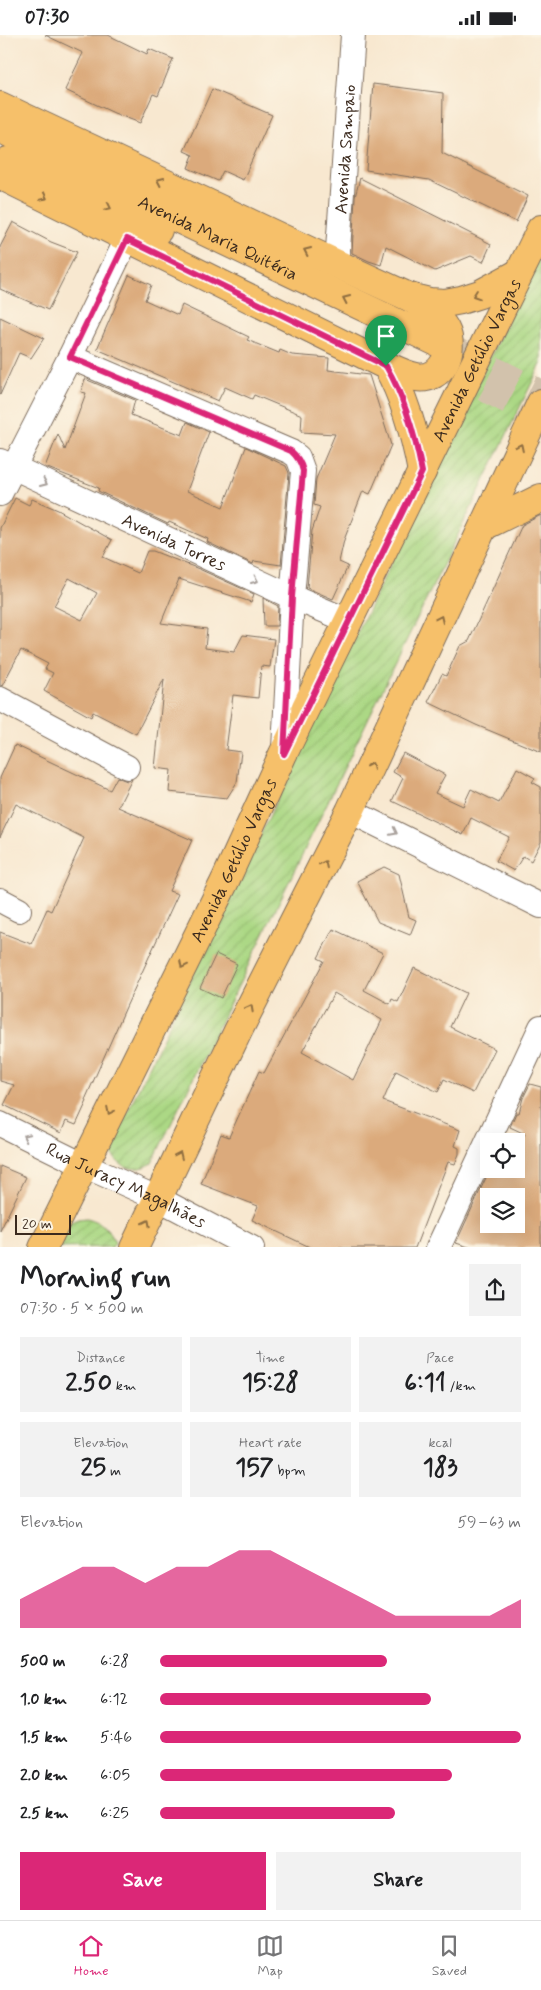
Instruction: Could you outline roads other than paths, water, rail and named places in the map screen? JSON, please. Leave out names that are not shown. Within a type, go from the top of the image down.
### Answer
[{"type":"main road","points":[[0,106],[409,297],[445,303],[461,300],[480,295],[519,273]]},
{"type":"main road","name":"Avenida Maria Quitéria","points":[[0,128],[434,351],[32,170],[0,158]]},
{"type":"main road","points":[[0,175],[386,366],[417,377],[429,377],[439,371],[447,359],[448,339],[445,328],[409,297]]},
{"type":"main road","name":"Avenida Getúlio Vargas","points":[[43,1247],[225,881],[284,754],[541,229]]},
{"type":"main road","points":[[386,366],[397,386],[410,422],[422,472]]},
{"type":"main road","points":[[134,1247],[159,1199],[238,1031],[350,811],[541,403]]},
{"type":"main road","points":[[484,526],[541,497]]},
{"type":"street","name":"Avenida Sampaio","points":[[337,265],[353,35]]},
{"type":"street","points":[[0,494],[6,465],[70,357],[127,239]]},
{"type":"street","points":[[70,357],[291,451],[298,457],[303,471],[292,597],[284,754]]},
{"type":"street","name":"Avenida Torres","points":[[6,465],[292,597],[349,621]]},
{"type":"street","points":[[0,699],[127,767]]},
{"type":"street","points":[[350,811],[541,906]]},
{"type":"street","points":[[438,1247],[541,1027]]},
{"type":"street","name":"Rua Juracy Magalhães","points":[[0,1124],[83,1165],[159,1199],[252,1247]]},
{"type":"tunnel","points":[[455,351],[541,394]]},
{"type":"tunnel","points":[[447,368],[541,417]]}]
